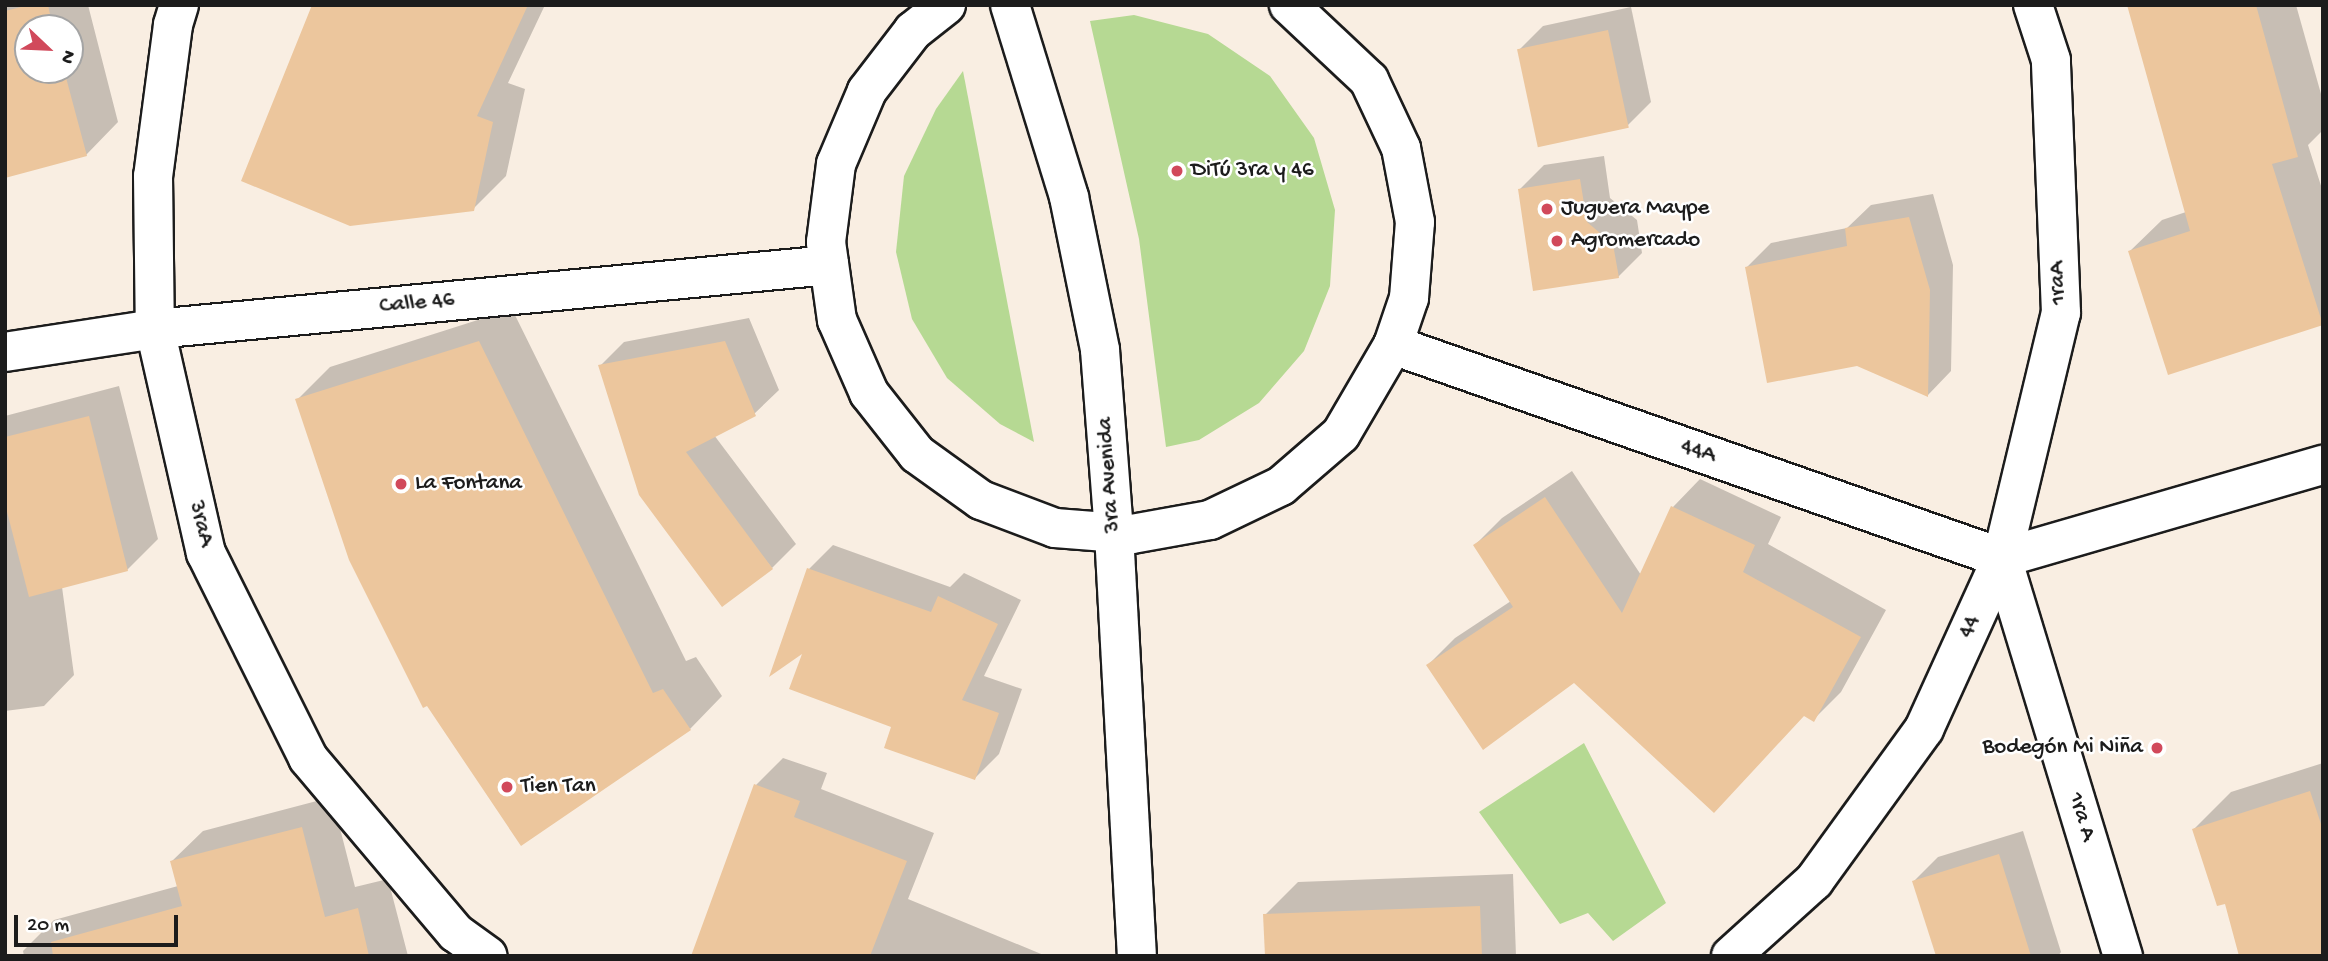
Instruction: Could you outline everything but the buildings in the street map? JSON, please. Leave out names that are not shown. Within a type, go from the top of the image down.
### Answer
[{"type":"street","name":"3raA","points":[[179,5],[173,25],[153,176],[155,329],[206,552],[308,758],[456,933],[488,956]]},
{"type":"street","points":[[946,5],[913,31],[867,90],[836,164],[826,242],[837,320],[869,393],[917,454],[981,500],[1055,528],[1132,534],[1210,520],[1281,486],[1341,434],[1394,345],[1409,298],[1415,222],[1401,148],[1369,80],[1289,5]]},
{"type":"street","name":"3ra Avenida","points":[[1010,5],[1069,197],[1100,351],[1114,533],[1137,956]]},
{"type":"street","name":"1raA","points":[[2002,558],[2061,313],[2051,60],[2033,5]]},
{"type":"street","name":"Calle 46","points":[[5,352],[155,329],[830,265]]},
{"type":"street","name":"44A","points":[[1394,345],[2002,558]]},
{"type":"street","points":[[2002,558],[2323,466]]},
{"type":"street","name":"44","points":[[1731,956],[1814,881],[1924,729],[2002,558]]},
{"type":"street","name":"1ra A","points":[[2002,558],[2123,956]]},
{"type":"green space","points":[[1134,15],[1208,34],[1270,76],[1314,138],[1335,210],[1330,286],[1304,351],[1259,403],[1199,440],[1166,447],[1139,239],[1090,21]]},
{"type":"green space","points":[[963,71],[1034,442],[1000,424],[947,378],[912,319],[896,252],[904,176],[936,109]]},
{"type":"green space","points":[[1584,743],[1666,903],[1613,941],[1588,913],[1560,924],[1479,812]]},
{"type":"place","name":"DiTú 3ra y 46","points":[[1177,171]]},
{"type":"place","name":"Juguera Maype","points":[[1547,209]]},
{"type":"place","name":"Agromercado","points":[[1557,241]]},
{"type":"place","name":"La Fontana","points":[[401,484]]},
{"type":"place","name":"Bodegón Mi Niña","points":[[2157,748]]},
{"type":"place","name":"Tien Tan","points":[[507,787]]}]
